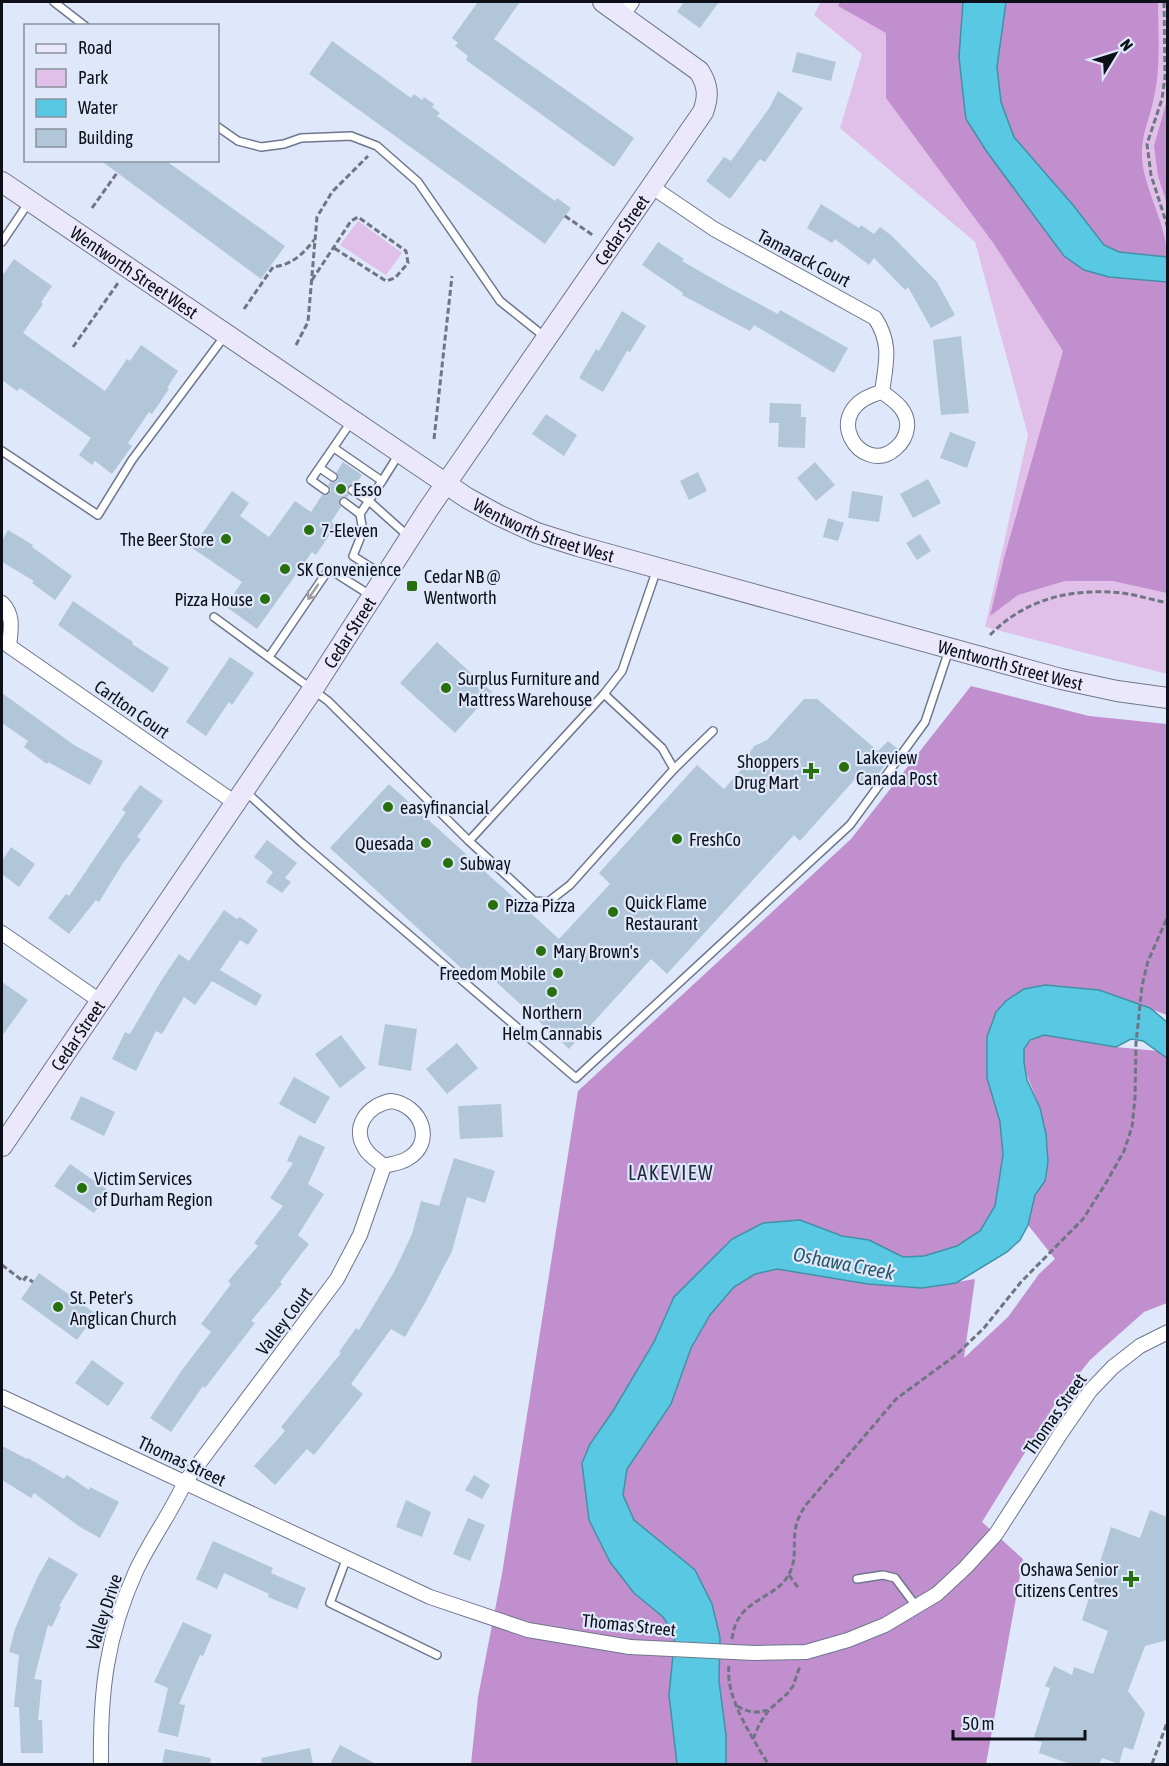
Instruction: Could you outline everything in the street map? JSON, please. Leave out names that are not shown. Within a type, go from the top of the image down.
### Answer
[{"type":"street","points":[[603,2],[627,9]]},
{"type":"street","name":"Cedar Street","points":[[2,1146],[313,689],[446,483],[703,111],[708,96],[700,73],[627,9]]},
{"type":"street","name":"Wentworth Street West","points":[[2,182],[446,483],[498,515],[537,533],[657,569],[1061,679],[1117,691],[1167,698]]},
{"type":"street","name":"Tamarack Court","points":[[652,186],[721,234],[875,318],[886,339],[887,353],[882,392]]},
{"type":"street","points":[[882,392],[900,406],[905,415],[906,435],[894,451],[884,455],[874,455],[857,448],[848,431],[847,421],[856,404],[864,398],[882,392]]},
{"type":"street","name":"Carlton Court","points":[[2,603],[11,616],[12,626],[5,647],[239,796]]},
{"type":"street","points":[[2,933],[100,1001]]},
{"type":"street","points":[[381,1102],[399,1102],[414,1110],[420,1119],[422,1136],[415,1152],[407,1159],[384,1166],[366,1151],[361,1140],[360,1129],[363,1118],[370,1109],[381,1102]]},
{"type":"street","name":"Valley Court","points":[[185,1482],[337,1279],[360,1235],[384,1166]]},
{"type":"street","name":"Thomas Street","points":[[2,1397],[430,1597],[528,1630],[630,1647],[754,1653],[806,1652],[848,1640],[885,1624],[938,1594],[996,1534],[1060,1433],[1090,1391],[1140,1346],[1167,1332]]},
{"type":"street","name":"Valley Drive","points":[[101,1764],[105,1670],[115,1625],[136,1570],[176,1502],[185,1482]]},
{"type":"lane","points":[[54,2],[82,24]]},
{"type":"lane","points":[[219,128],[238,141],[261,147],[284,144],[301,138],[351,136],[378,146],[418,182],[500,301],[547,339]]},
{"type":"lane","points":[[2,242],[30,201]]},
{"type":"lane","points":[[2,451],[98,515],[132,460],[226,335]]},
{"type":"lane","points":[[325,490],[311,480],[352,420]]},
{"type":"lane","points":[[334,448],[382,481]]},
{"type":"lane","points":[[360,514],[400,452]]},
{"type":"lane","points":[[320,468],[333,477]]},
{"type":"lane","points":[[352,490],[369,501],[410,537]]},
{"type":"lane","points":[[344,502],[360,514],[363,531],[353,556],[384,576]]},
{"type":"lane","points":[[269,657],[329,569],[372,596]]},
{"type":"lane","points":[[469,841],[604,694],[622,671],[657,569]]},
{"type":"lane","points":[[214,617],[313,689],[335,708],[469,841],[534,901],[549,902],[570,885],[674,769],[714,731]]},
{"type":"lane","points":[[239,796],[302,843],[576,1078],[850,825],[925,722],[950,649]]},
{"type":"lane","points":[[604,694],[662,748],[674,769]]},
{"type":"lane","points":[[347,1557],[330,1603],[437,1655]]},
{"type":"lane","points":[[857,1579],[883,1575],[896,1578],[916,1606]]},
{"type":"path","points":[[1164,2],[1165,77],[1162,99],[1147,144],[1150,175],[1167,228]]},
{"type":"path","points":[[296,345],[308,322],[317,217],[332,192],[378,146]]},
{"type":"path","points":[[92,208],[117,173]]},
{"type":"path","points":[[565,216],[594,236]]},
{"type":"path","points":[[312,280],[333,248],[351,221],[358,217],[406,251],[408,263],[395,278],[387,281],[333,248]]},
{"type":"path","points":[[244,309],[273,267],[292,262],[305,252],[315,238]]},
{"type":"path","points":[[73,347],[128,269]]},
{"type":"path","points":[[434,439],[452,276]]},
{"type":"path","points":[[990,635],[1001,623],[1029,605],[1068,593],[1110,591],[1167,603]]},
{"type":"path","points":[[733,1631],[737,1619],[747,1608],[782,1583],[789,1575],[794,1559],[794,1533],[797,1520],[805,1506],[896,1399],[956,1355],[984,1328],[1021,1282],[1083,1219],[1124,1151],[1132,1127],[1136,1043],[1142,986],[1148,961],[1167,916]]},
{"type":"path","points":[[2,1265],[23,1281],[26,1277],[33,1282]]},
{"type":"path","points":[[789,1575],[800,1589]]},
{"type":"path","points":[[753,1739],[769,1710],[793,1686],[806,1652]]},
{"type":"path","points":[[768,1764],[735,1703],[747,1712],[756,1713],[769,1710]]},
{"type":"path","points":[[1152,1764],[1167,1720]]},
{"type":"green space","points":[[821,2],[1167,2],[1167,674],[985,627],[1028,435],[975,242],[840,128],[862,54],[814,15]]},
{"type":"green space","points":[[358,221],[402,253],[386,275],[340,245]]},
{"type":"shaded area","points":[[840,2],[963,2],[959,57],[966,119],[987,152],[1064,256],[1084,270],[1109,277],[1167,282],[1167,593],[1113,581],[1065,581],[1018,595],[990,616],[1004,558],[1063,351],[994,244],[886,98],[886,33],[838,6]]},
{"type":"shaded area","points":[[1006,2],[1158,2],[1158,73],[1153,104],[1143,138],[1142,163],[1163,230],[1167,257],[1119,252],[1104,245],[1014,137],[1001,102],[997,67]]},
{"type":"shaded area","points":[[1167,100],[1168,204],[1158,176],[1154,146]]},
{"type":"shaded area","points":[[971,686],[1089,716],[1167,724],[1167,1015],[1099,990],[1045,985],[987,1078],[1000,1122],[1003,1155],[995,1206],[980,1231],[957,1246],[924,1256],[903,1257],[869,1240],[842,1236],[800,1220],[732,1239],[674,1297],[654,1342],[613,1411],[590,1444],[589,1520],[610,1562],[634,1593],[663,1617],[675,1635],[669,1695],[677,1764],[471,1764],[478,1697],[502,1574],[578,1091],[851,839]]},
{"type":"shaded area","points":[[1044,1035],[1116,1047],[1158,1051],[1167,1058],[1167,1303],[1144,1312],[1090,1360],[1055,1404],[982,1522],[1023,1559],[986,1764],[726,1764],[726,1735],[719,1681],[720,1637],[695,1570],[634,1520],[623,1495],[627,1469],[671,1404],[691,1348],[710,1315],[734,1287],[755,1274],[777,1269],[868,1284],[922,1288],[975,1279],[964,1358],[1008,1317],[1039,1274],[1055,1259],[1028,1225],[1035,1195],[1045,1181],[1040,1110],[1028,1079],[1023,1057],[1025,1047],[1032,1040]]},
{"type":"water","points":[[963,2],[1006,2],[997,67],[1001,102],[1014,137],[1104,245],[1119,252],[1167,257],[1167,282],[1109,277],[1084,270],[1064,256],[987,152],[966,119],[959,57]]},
{"type":"water","name":"Oshawa Creek","points":[[1045,985],[1099,990],[1150,1008],[1167,1022],[1167,1058],[1143,1041],[1131,1039],[1116,1047],[1044,1035],[1030,1040],[1024,1049],[1024,1062],[1027,1080],[1040,1108],[1046,1134],[1048,1162],[1045,1181],[1035,1195],[1028,1225],[1020,1240],[1007,1252],[956,1283],[922,1288],[868,1284],[777,1269],[755,1274],[734,1287],[710,1315],[691,1348],[671,1404],[627,1469],[623,1495],[634,1520],[695,1570],[712,1604],[720,1637],[719,1681],[726,1735],[726,1764],[677,1764],[669,1695],[675,1635],[663,1617],[634,1593],[610,1562],[589,1520],[582,1463],[590,1444],[613,1411],[654,1342],[674,1297],[732,1239],[763,1223],[800,1220],[842,1236],[869,1240],[903,1257],[924,1256],[957,1246],[980,1231],[995,1206],[1003,1155],[1000,1122],[987,1078],[987,1037],[996,1012],[1007,1000],[1024,989]]},
{"type":"building","points":[[478,2],[520,2],[494,39],[634,138],[614,167],[466,60],[468,56],[455,46],[458,43],[452,38]]},
{"type":"building","points":[[684,2],[719,2],[700,28],[677,12]]},
{"type":"building","points":[[332,41],[411,98],[414,94],[422,100],[424,97],[434,104],[432,107],[440,113],[437,116],[555,201],[557,198],[571,208],[545,244],[309,74]]},
{"type":"building","points":[[797,52],[836,62],[831,81],[792,72]]},
{"type":"building","points":[[778,91],[803,108],[765,162],[760,159],[730,199],[706,181],[724,157],[731,161],[770,107]]},
{"type":"building","points":[[103,162],[168,162],[285,246],[261,279]]},
{"type":"building","points":[[821,204],[859,228],[861,225],[874,234],[880,227],[892,236],[937,282],[955,315],[931,328],[908,287],[905,290],[874,258],[869,265],[835,239],[832,243],[807,228]]},
{"type":"building","points":[[658,242],[684,259],[682,261],[722,284],[778,314],[780,310],[848,348],[834,373],[754,325],[750,331],[682,295],[683,293],[642,265]]},
{"type":"building","points":[[14,259],[52,286],[23,333],[105,391],[127,359],[130,361],[141,345],[178,371],[152,414],[149,412],[128,443],[132,446],[112,474],[95,461],[92,465],[79,455],[91,438],[20,388],[17,391],[2,380],[2,276]]},
{"type":"building","points":[[622,311],[646,326],[630,352],[627,351],[603,392],[579,378],[596,349],[599,351]]},
{"type":"building","points":[[961,336],[969,413],[941,415],[933,340]]},
{"type":"building","points":[[770,403],[801,404],[801,417],[806,417],[805,448],[778,447],[779,423],[769,423]]},
{"type":"building","points":[[546,414],[577,435],[564,456],[532,434]]},
{"type":"building","points":[[950,432],[976,442],[967,468],[940,458]]},
{"type":"building","points":[[343,462],[362,475],[355,485],[348,486],[346,490],[349,495],[339,499],[341,507],[331,522],[336,525],[316,555],[312,552],[257,629],[225,606],[242,582],[192,548],[232,491],[249,503],[240,516],[269,537],[295,501],[311,512],[322,495],[329,494],[331,490],[328,485],[338,480],[336,473]]},
{"type":"building","points":[[815,462],[835,485],[816,501],[797,478]]},
{"type":"building","points":[[698,472],[707,491],[689,500],[680,481]]},
{"type":"building","points":[[928,479],[941,503],[913,518],[900,494]]},
{"type":"building","points":[[852,491],[883,496],[879,522],[848,518]]},
{"type":"building","points":[[828,518],[844,523],[838,541],[823,537]]},
{"type":"building","points":[[8,530],[33,545],[32,547],[72,576],[55,600],[32,583],[34,581],[2,562],[2,541]]},
{"type":"building","points":[[920,534],[931,551],[917,560],[906,543]]},
{"type":"building","points":[[73,601],[169,668],[153,693],[58,625]]},
{"type":"building","name":"Surplus Furniture and Mattress Warehouse","points":[[437,642],[492,692],[455,733],[400,683]]},
{"type":"building","points":[[230,657],[254,673],[232,705],[229,702],[206,736],[186,722]]},
{"type":"building","points":[[2,693],[74,745],[103,761],[90,785],[48,762],[47,764],[24,747],[28,741],[2,723]]},
{"type":"building","points":[[804,699],[817,699],[878,751],[888,741],[898,749],[867,788],[856,778],[800,841],[794,835],[667,974],[651,959],[569,1049],[480,967],[471,977],[330,848],[389,784],[559,939],[610,884],[599,873],[697,765],[724,789],[750,760],[750,752],[754,746],[767,740]]},
{"type":"building","points":[[140,785],[163,801],[137,837],[141,839],[99,902],[96,900],[69,934],[48,918],[66,894],[69,896],[126,812],[122,810]]},
{"type":"building","points":[[267,840],[297,863],[285,878],[291,882],[282,893],[266,882],[273,872],[254,857]]},
{"type":"building","points":[[11,847],[35,864],[19,887],[2,874],[2,861]]},
{"type":"building","points":[[224,910],[237,919],[240,917],[258,930],[248,945],[240,940],[220,970],[262,995],[256,1006],[212,981],[195,1005],[184,997],[162,1034],[156,1031],[136,1071],[112,1059],[125,1032],[130,1034],[179,954],[189,961]]},
{"type":"building","points":[[2,982],[28,1000],[2,1036]]},
{"type":"building","points":[[385,1024],[417,1029],[411,1071],[378,1065]]},
{"type":"building","points":[[341,1035],[366,1068],[340,1088],[315,1054]]},
{"type":"building","points":[[457,1043],[478,1068],[447,1094],[426,1069]]},
{"type":"building","points":[[294,1077],[330,1097],[315,1124],[279,1104]]},
{"type":"building","points":[[81,1096],[115,1112],[104,1136],[70,1119]]},
{"type":"building","points":[[501,1104],[503,1137],[460,1139],[458,1106]]},
{"type":"building","points":[[299,1135],[325,1147],[308,1184],[324,1194],[298,1235],[309,1244],[280,1282],[282,1284],[251,1321],[255,1323],[205,1388],[203,1386],[171,1432],[150,1418],[211,1332],[201,1324],[231,1284],[228,1281],[258,1246],[254,1243],[283,1206],[270,1198],[293,1163],[287,1161]]},
{"type":"building","points":[[454,1158],[495,1171],[485,1203],[467,1197],[452,1251],[405,1337],[391,1329],[351,1384],[363,1394],[314,1455],[307,1449],[275,1485],[254,1466],[285,1431],[281,1427],[341,1353],[339,1352],[356,1328],[359,1330],[394,1272],[412,1234],[421,1201],[439,1206]]},
{"type":"building","name":"Victim Services of Durham Region","points":[[70,1164],[109,1191],[94,1213],[54,1186]]},
{"type":"building","name":"St. Peter's Anglican Church","points":[[39,1273],[96,1314],[77,1340],[21,1299]]},
{"type":"building","points":[[92,1360],[124,1383],[108,1406],[75,1383]]},
{"type":"building","points":[[2,1446],[64,1479],[67,1475],[89,1490],[90,1487],[119,1502],[100,1538],[80,1527],[34,1493],[31,1498],[2,1480]]},
{"type":"building","points":[[474,1475],[490,1485],[482,1499],[465,1490]]},
{"type":"building","points":[[406,1500],[431,1512],[422,1537],[396,1527]]},
{"type":"building","points":[[1150,1510],[1167,1517],[1167,1640],[1145,1646],[1128,1691],[1145,1713],[1133,1750],[1124,1747],[1119,1764],[1102,1758],[1099,1764],[1070,1764],[1039,1753],[1042,1742],[1033,1740],[1050,1688],[1045,1686],[1054,1666],[1072,1675],[1074,1667],[1093,1674],[1108,1631],[1082,1620],[1111,1527],[1140,1538]]},
{"type":"building","points":[[468,1518],[485,1525],[470,1561],[453,1554]]},
{"type":"building","points":[[213,1541],[273,1568],[271,1573],[306,1588],[297,1609],[268,1597],[269,1594],[224,1573],[217,1589],[196,1579]]},
{"type":"building","points":[[49,1557],[78,1574],[59,1606],[61,1607],[52,1627],[48,1625],[34,1679],[42,1680],[38,1720],[42,1720],[43,1753],[21,1753],[19,1707],[14,1707],[19,1655],[9,1652],[15,1629],[38,1576]]},
{"type":"building","points":[[183,1622],[212,1635],[203,1656],[200,1655],[179,1704],[185,1705],[178,1737],[158,1732],[168,1688],[154,1682]]},
{"type":"building","points":[[340,1745],[376,1764],[330,1764]]},
{"type":"building","points":[[310,1748],[313,1764],[262,1764],[261,1758]]},
{"type":"building","points":[[165,1749],[211,1758],[210,1764],[162,1764]]},
{"type":"place","name":"Esso","points":[[341,489]]},
{"type":"place","name":"7-Eleven","points":[[309,530]]},
{"type":"place","name":"The Beer Store","points":[[226,539]]},
{"type":"place","name":"SK Convenience","points":[[285,569]]},
{"type":"place","name":"Cedar NB @ Wentworth","points":[[412,586]]},
{"type":"place","name":"Pizza House","points":[[265,599]]},
{"type":"place","name":"Surplus Furniture and Mattress Warehouse","points":[[446,688]]},
{"type":"place","name":"Lakeview Canada Post","points":[[844,767]]},
{"type":"place","name":"Shoppers Drug Mart","points":[[811,771]]},
{"type":"place","name":"easyfinancial","points":[[388,807]]},
{"type":"place","name":"FreshCo","points":[[677,839]]},
{"type":"place","name":"Quesada","points":[[426,843]]},
{"type":"place","name":"Subway","points":[[448,863]]},
{"type":"place","name":"Pizza Pizza","points":[[493,905]]},
{"type":"place","name":"Quick Flame Restaurant","points":[[613,912]]},
{"type":"place","name":"Mary Brown's","points":[[541,951]]},
{"type":"place","name":"Freedom Mobile","points":[[558,973]]},
{"type":"place","name":"Northern Helm Cannabis","points":[[552,992]]},
{"type":"place","name":"Victim Services of Durham Region","points":[[82,1188]]},
{"type":"place","name":"St. Peter's Anglican Church","points":[[58,1307]]},
{"type":"place","name":"Oshawa Senior Citizens Centres","points":[[1131,1579]]},
{"type":"district","name":"LAKEVIEW","points":[[671,1172]]}]
